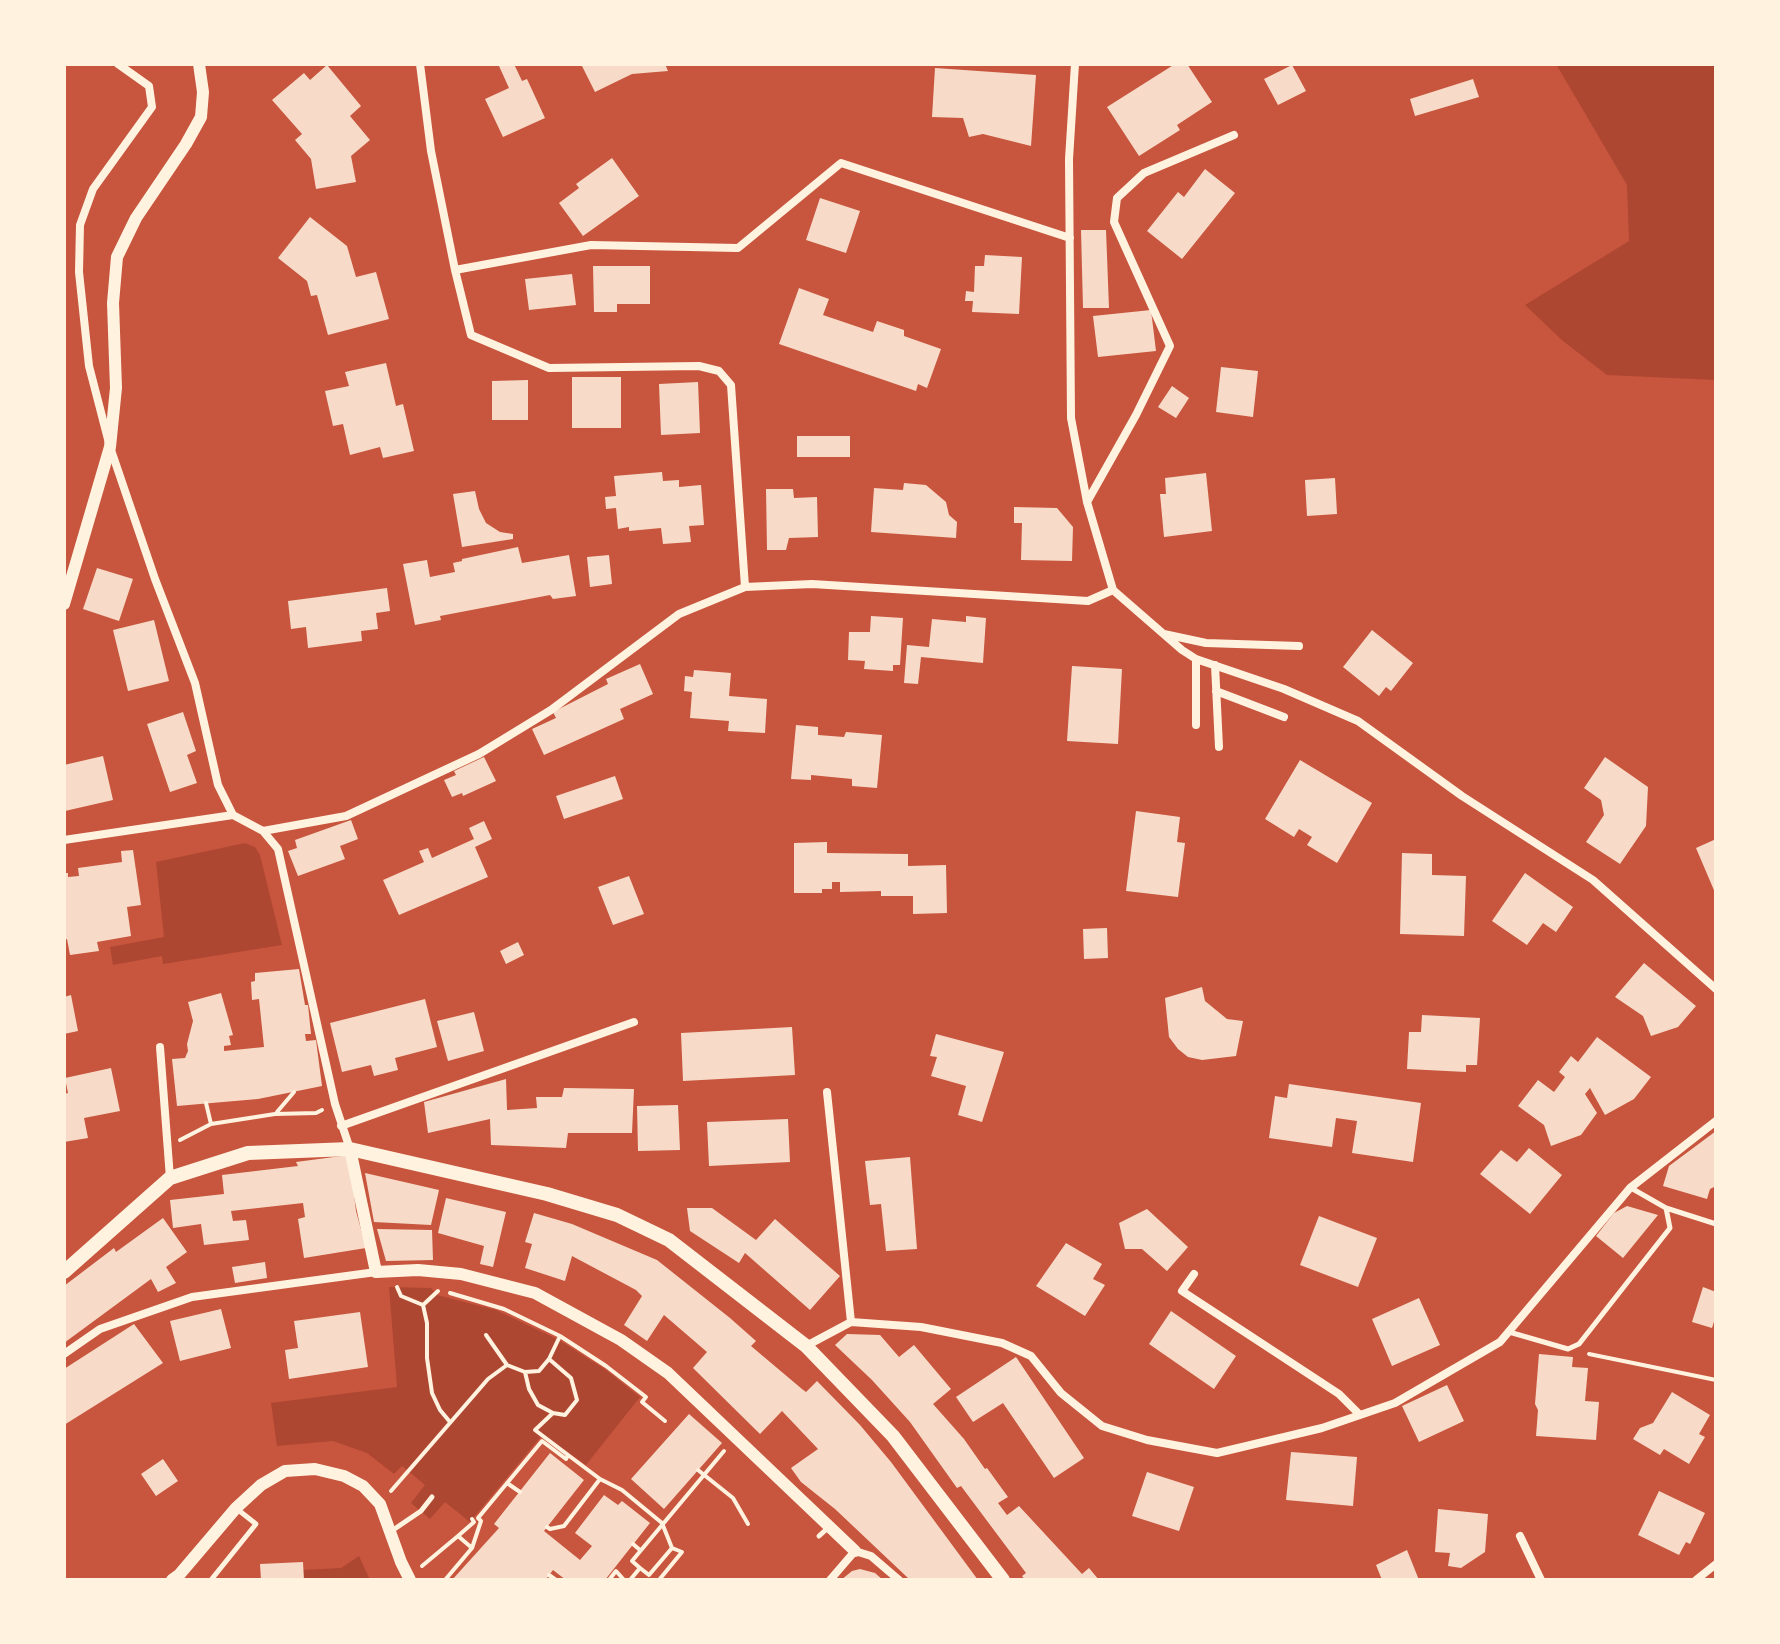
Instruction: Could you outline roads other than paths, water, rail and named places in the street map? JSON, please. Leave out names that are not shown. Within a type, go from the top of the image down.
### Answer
[{"type":"main road","points":[[64,1272],[170,1178],[248,1153],[350,1149],[547,1194],[617,1215],[669,1240],[806,1346],[893,1436],[1003,1580]]},
{"type":"street","points":[[118,64],[149,86],[152,107],[93,189],[80,225],[79,272],[89,366],[110,447],[195,683],[218,785],[233,815],[263,831],[278,849],[335,1104],[382,1272]]},
{"type":"street","points":[[64,604],[110,447],[116,388],[113,303],[117,257],[136,218],[201,117],[203,92],[199,64]]},
{"type":"street","points":[[420,64],[431,151],[471,335],[549,368],[699,366],[719,371],[731,385],[745,587]]},
{"type":"street","points":[[1075,64],[1069,159],[1071,418],[1087,502],[1113,590],[1196,659],[1284,689],[1358,721],[1462,796],[1593,880],[1716,989]]},
{"type":"street","points":[[1087,502],[1170,346],[1114,222],[1117,198],[1144,173],[1234,135]]},
{"type":"street","points":[[455,270],[591,245],[738,248],[841,163],[1070,238]]},
{"type":"street","points":[[263,831],[346,816],[479,754],[551,710],[679,614],[745,587],[812,584],[1088,601],[1113,590]]},
{"type":"street","points":[[1163,634],[1206,643],[1299,646]]},
{"type":"street","points":[[1196,659],[1196,725]]},
{"type":"street","points":[[1215,665],[1219,747]]},
{"type":"street","points":[[1216,691],[1284,717]]},
{"type":"street","points":[[64,840],[233,815]]},
{"type":"street","points":[[341,1126],[634,1022]]},
{"type":"street","points":[[160,1047],[170,1178]]},
{"type":"street","points":[[827,1092],[851,1322]]},
{"type":"street","points":[[806,1346],[851,1322],[921,1327],[1002,1343],[1031,1356],[1061,1393],[1102,1426],[1161,1443],[1217,1453],[1322,1428],[1395,1403],[1500,1342],[1630,1188],[1716,1121]]},
{"type":"street","points":[[64,1354],[100,1329],[192,1297],[382,1272],[461,1274],[535,1293],[621,1340],[668,1373],[855,1551],[871,1556],[899,1580]]},
{"type":"street","points":[[1194,1274],[1182,1291],[1339,1394],[1360,1415]]},
{"type":"street","points":[[172,1580],[236,1508],[261,1485],[285,1471],[315,1469],[344,1476],[363,1486],[380,1504],[410,1580]]},
{"type":"street","points":[[1520,1536],[1541,1580]]},
{"type":"street","points":[[830,1580],[855,1551]]},
{"type":"street","points":[[1696,1580],[1716,1564]]},
{"type":"lane","points":[[1630,1188],[1666,1208],[1716,1224]]},
{"type":"lane","points":[[1509,1332],[1568,1349],[1579,1344],[1670,1228],[1666,1208]]},
{"type":"lane","points":[[390,1532],[421,1511],[432,1497]]},
{"type":"lane","points":[[211,1580],[256,1524],[236,1508]]},
{"type":"lane","points":[[819,1536],[830,1526]]}]
